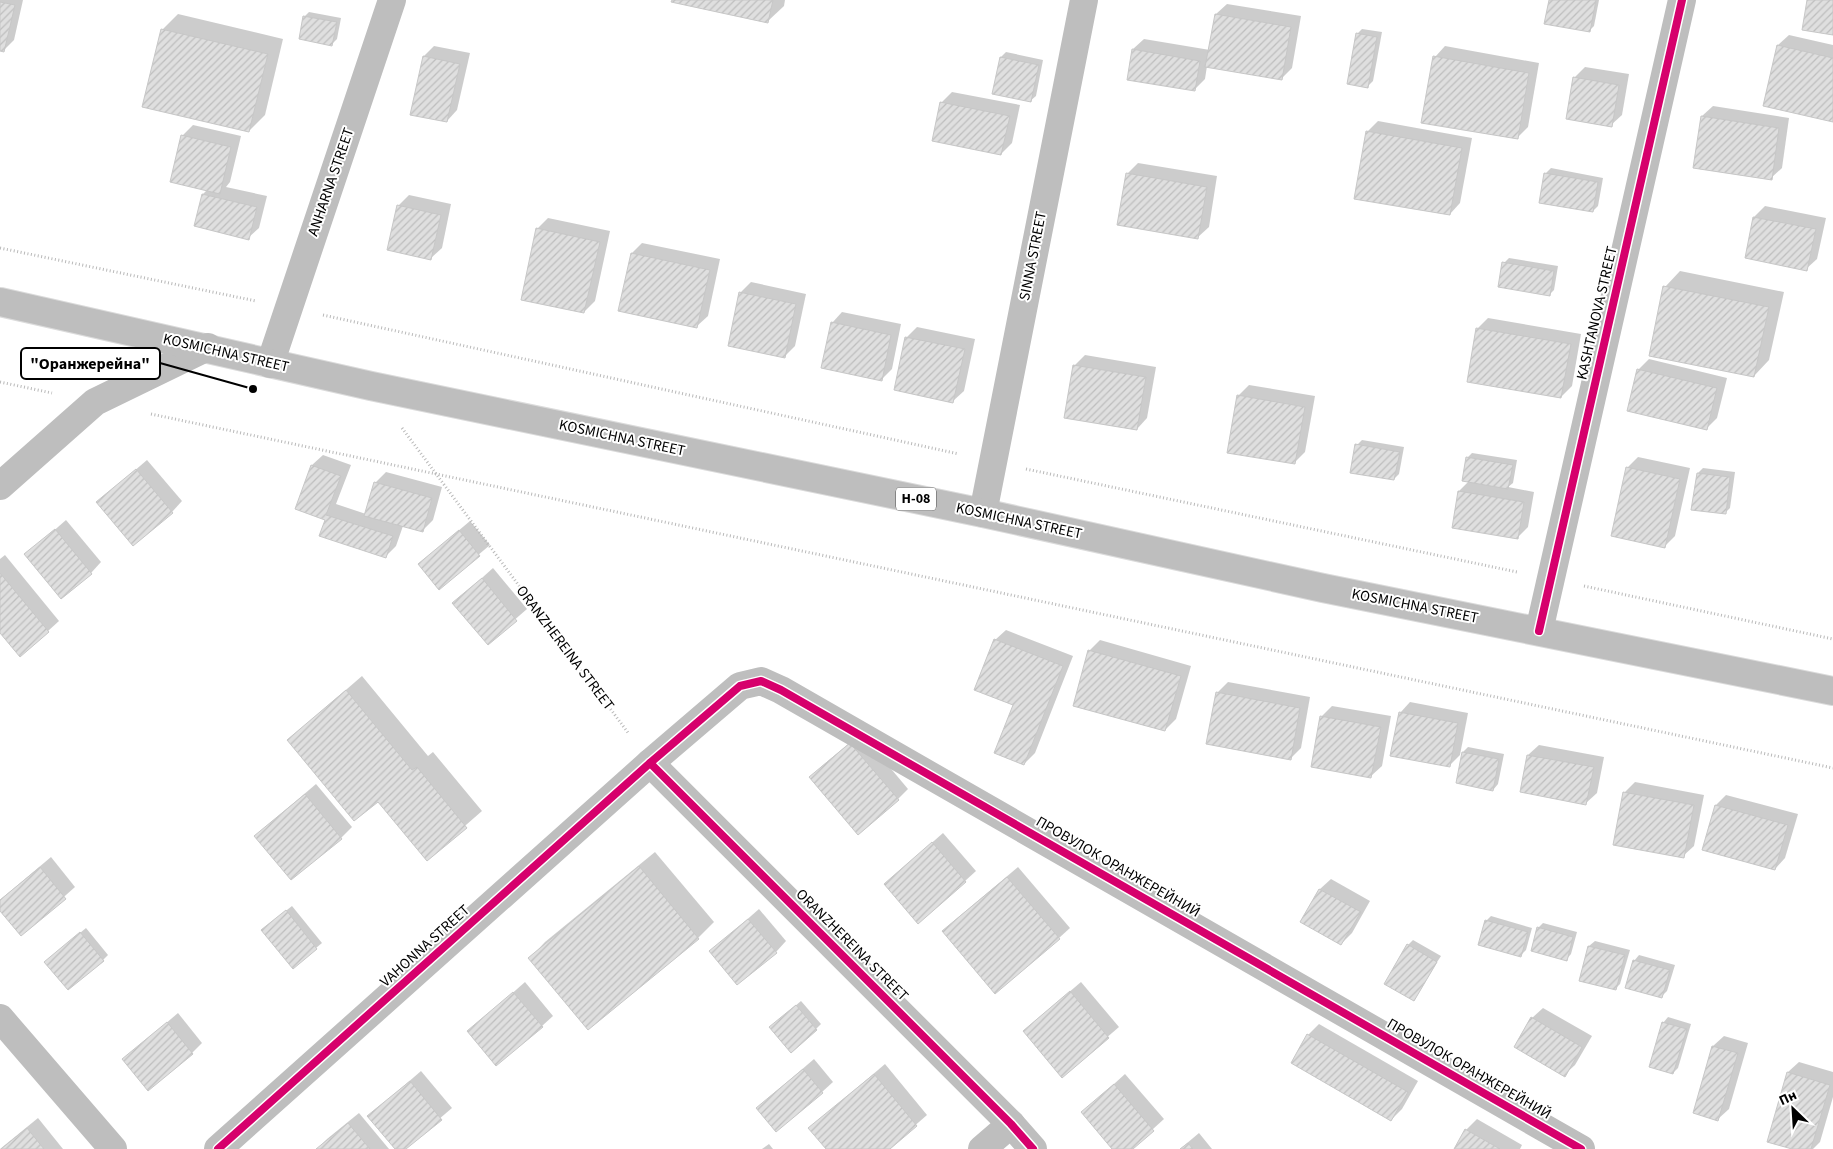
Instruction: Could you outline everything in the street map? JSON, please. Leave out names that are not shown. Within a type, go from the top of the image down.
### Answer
[{"type":"street","name":"ANHARNA STREET","points":[[270,364],[392,0]]},
{"type":"street","name":"SINNA STREET","points":[[983,513],[1084,0]]},
{"type":"street","name":"KASHTANOVA STREET","points":[[1539,631],[1682,0]]},
{"type":"street","name":"KOSMICHNA STREET","points":[[0,302],[208,347],[270,364],[370,386],[983,513],[1323,588],[1833,691]]},
{"type":"street","points":[[0,486],[95,402],[208,347]]},
{"type":"street","name":"ПРОВУЛОК ОРАНЖЕРЕЙНИЙ","points":[[650,763],[740,686],[761,681],[790,695],[1581,1149]]},
{"type":"street","name":"ORANZHEREINA STREET","points":[[650,763],[1011,1124],[1033,1149]]},
{"type":"street","name":"VAHONNA STREET","points":[[218,1149],[650,763]]},
{"type":"street","points":[[0,1018],[114,1149]]},
{"type":"street","points":[[982,1149],[1011,1124]]},
{"type":"path","points":[[0,248],[288,308],[993,462],[1833,639]]},
{"type":"path","points":[[0,382],[437,475],[1238,641],[1833,768]]},
{"type":"building","points":[[672,0],[773,0],[768,23],[671,2]]},
{"type":"building","points":[[1549,0],[1596,0],[1590,32],[1544,24]]},
{"type":"building","points":[[1807,0],[1833,0],[1833,35],[1802,30]]},
{"type":"building","points":[[0,2],[15,5],[4,52],[0,51]]},
{"type":"building","points":[[1215,14],[1291,27],[1282,80],[1205,67]]},
{"type":"building","points":[[303,16],[337,22],[332,46],[299,39]]},
{"type":"building","points":[[161,29],[268,54],[249,132],[142,107]]},
{"type":"building","points":[[1356,33],[1377,37],[1368,88],[1347,84]]},
{"type":"building","points":[[1777,45],[1833,58],[1833,122],[1763,106]]},
{"type":"building","points":[[1132,49],[1200,61],[1195,91],[1127,80]]},
{"type":"building","points":[[423,56],[460,64],[447,122],[410,115]]},
{"type":"building","points":[[1433,56],[1529,73],[1518,139],[1421,123]]},
{"type":"building","points":[[1000,57],[1039,65],[1031,102],[992,94]]},
{"type":"building","points":[[1573,77],[1619,85],[1612,127],[1566,119]]},
{"type":"building","points":[[940,102],[1010,116],[1001,155],[932,141]]},
{"type":"building","points":[[1701,116],[1779,128],[1772,180],[1693,168]]},
{"type":"building","points":[[1366,131],[1462,148],[1450,215],[1354,199]]},
{"type":"building","points":[[181,135],[231,147],[220,194],[170,182]]},
{"type":"building","points":[[1126,173],[1207,187],[1198,239],[1117,225]]},
{"type":"building","points":[[1544,173],[1598,182],[1593,212],[1539,203]]},
{"type":"building","points":[[202,194],[257,207],[249,240],[194,226]]},
{"type":"building","points":[[397,205],[441,215],[431,260],[387,250]]},
{"type":"building","points":[[1753,217],[1816,229],[1807,271],[1745,258]]},
{"type":"building","points":[[536,228],[600,242],[584,313],[521,300]]},
{"type":"building","points":[[631,253],[710,270],[697,328],[618,311]]},
{"type":"building","points":[[1502,262],[1554,271],[1550,296],[1498,287]]},
{"type":"building","points":[[1663,286],[1769,307],[1754,377],[1649,356]]},
{"type":"building","points":[[739,292],[796,304],[785,358],[728,346]]},
{"type":"building","points":[[831,322],[891,335],[882,381],[821,368]]},
{"type":"building","points":[[1476,328],[1571,344],[1561,398],[1467,382]]},
{"type":"building","points":[[905,337],[965,349],[953,403],[894,390]]},
{"type":"building","points":[[1073,365],[1146,377],[1137,430],[1064,418]]},
{"type":"building","points":[[1637,369],[1717,388],[1707,430],[1627,411]]},
{"type":"building","points":[[1237,395],[1305,407],[1295,464],[1227,453]]},
{"type":"building","points":[[1355,444],[1400,452],[1394,480],[1350,473]]},
{"type":"building","points":[[1466,457],[1513,465],[1508,489],[1462,481]]},
{"type":"building","points":[[311,465],[341,476],[326,515],[393,536],[386,558],[319,536],[325,520],[295,509]]},
{"type":"building","points":[[1626,467],[1680,479],[1665,548],[1611,536]]},
{"type":"building","points":[[136,469],[173,513],[133,546],[96,502]]},
{"type":"building","points":[[1697,473],[1730,477],[1726,514],[1691,510]]},
{"type":"building","points":[[374,482],[432,498],[423,532],[364,516]]},
{"type":"building","points":[[1458,491],[1524,502],[1518,539],[1452,528]]},
{"type":"building","points":[[55,529],[92,574],[61,599],[24,554]]},
{"type":"building","points":[[459,530],[480,556],[439,590],[418,564]]},
{"type":"building","points":[[0,573],[49,632],[20,657],[0,633]]},
{"type":"building","points":[[482,578],[517,621],[488,645],[452,603]]},
{"type":"building","points":[[994,639],[1063,666],[1024,765],[994,753],[1013,705],[974,690]]},
{"type":"building","points":[[1088,650],[1181,676],[1165,731],[1073,706]]},
{"type":"building","points":[[346,690],[412,770],[417,767],[467,828],[427,861],[378,802],[354,821],[287,740]]},
{"type":"building","points":[[1216,692],[1300,708],[1291,760],[1206,744]]},
{"type":"building","points":[[1399,712],[1458,723],[1450,767],[1390,756]]},
{"type":"building","points":[[1320,716],[1381,727],[1371,778],[1311,767]]},
{"type":"building","points":[[850,743],[899,800],[858,835],[809,777]]},
{"type":"building","points":[[1462,752],[1499,759],[1493,791],[1456,783]]},
{"type":"building","points":[[1527,755],[1594,767],[1586,805],[1520,792]]},
{"type":"building","points":[[1623,792],[1694,805],[1684,858],[1613,845]]},
{"type":"building","points":[[305,794],[342,839],[291,880],[254,836]]},
{"type":"building","points":[[1715,805],[1788,825],[1775,870],[1702,850]]},
{"type":"building","points":[[932,842],[966,882],[918,924],[884,884]]},
{"type":"building","points":[[639,866],[699,939],[588,1030],[528,958]]},
{"type":"building","points":[[40,867],[66,899],[21,936],[0,911],[0,900]]},
{"type":"building","points":[[1007,877],[1060,939],[995,994],[942,931]]},
{"type":"building","points":[[1319,889],[1361,912],[1341,945],[1300,922]]},
{"type":"building","points":[[286,910],[317,949],[293,969],[261,930]]},
{"type":"building","points":[[748,919],[777,953],[737,985],[709,951]]},
{"type":"building","points":[[1485,920],[1528,932],[1521,957],[1478,945]]},
{"type":"building","points":[[1537,927],[1573,937],[1567,961],[1531,951]]},
{"type":"building","points":[[80,932],[104,961],[68,990],[44,962]]},
{"type":"building","points":[[1407,944],[1437,962],[1414,1001],[1384,984]]},
{"type":"building","points":[[1588,946],[1625,955],[1616,990],[1579,981]]},
{"type":"building","points":[[1633,960],[1670,970],[1662,998],[1625,988]]},
{"type":"building","points":[[1070,991],[1109,1038],[1062,1078],[1023,1031]]},
{"type":"building","points":[[513,992],[543,1027],[496,1066],[467,1031]]},
{"type":"building","points":[[796,1005],[817,1030],[791,1053],[769,1027]]},
{"type":"building","points":[[1531,1017],[1582,1047],[1565,1077],[1514,1047]]},
{"type":"building","points":[[167,1022],[193,1054],[148,1091],[122,1059]]},
{"type":"building","points":[[1662,1022],[1687,1029],[1673,1074],[1649,1067]]},
{"type":"building","points":[[1307,1034],[1408,1092],[1391,1121],[1291,1063]]},
{"type":"building","points":[[1712,1046],[1738,1053],[1718,1121],[1693,1113]]},
{"type":"building","points":[[803,1069],[823,1093],[776,1132],[756,1108]]},
{"type":"building","points":[[1787,1072],[1830,1085],[1811,1149],[1792,1149],[1767,1142]]},
{"type":"building","points":[[874,1074],[917,1126],[890,1149],[826,1149],[808,1128]]},
{"type":"building","points":[[410,1081],[442,1120],[406,1149],[395,1149],[367,1116]]},
{"type":"building","points":[[1114,1084],[1154,1131],[1133,1149],[1112,1149],[1081,1112]]},
{"type":"building","points":[[348,1123],[370,1149],[316,1149]]},
{"type":"building","points":[[27,1128],[44,1149],[1,1149]]},
{"type":"building","points":[[1465,1129],[1500,1149],[1454,1149]]},
{"type":"building","points":[[1188,1143],[1193,1149],[1180,1149]]},
{"type":"cycle path","points":[[1539,631],[1682,0]]},
{"type":"cycle path","points":[[218,1149],[650,763],[740,686],[761,681],[781,690],[1581,1149]]},
{"type":"cycle path","points":[[650,763],[1011,1124],[1033,1149]]},
{"type":"place","name":"\"Оранжерейна\"","points":[[253,389]]}]
